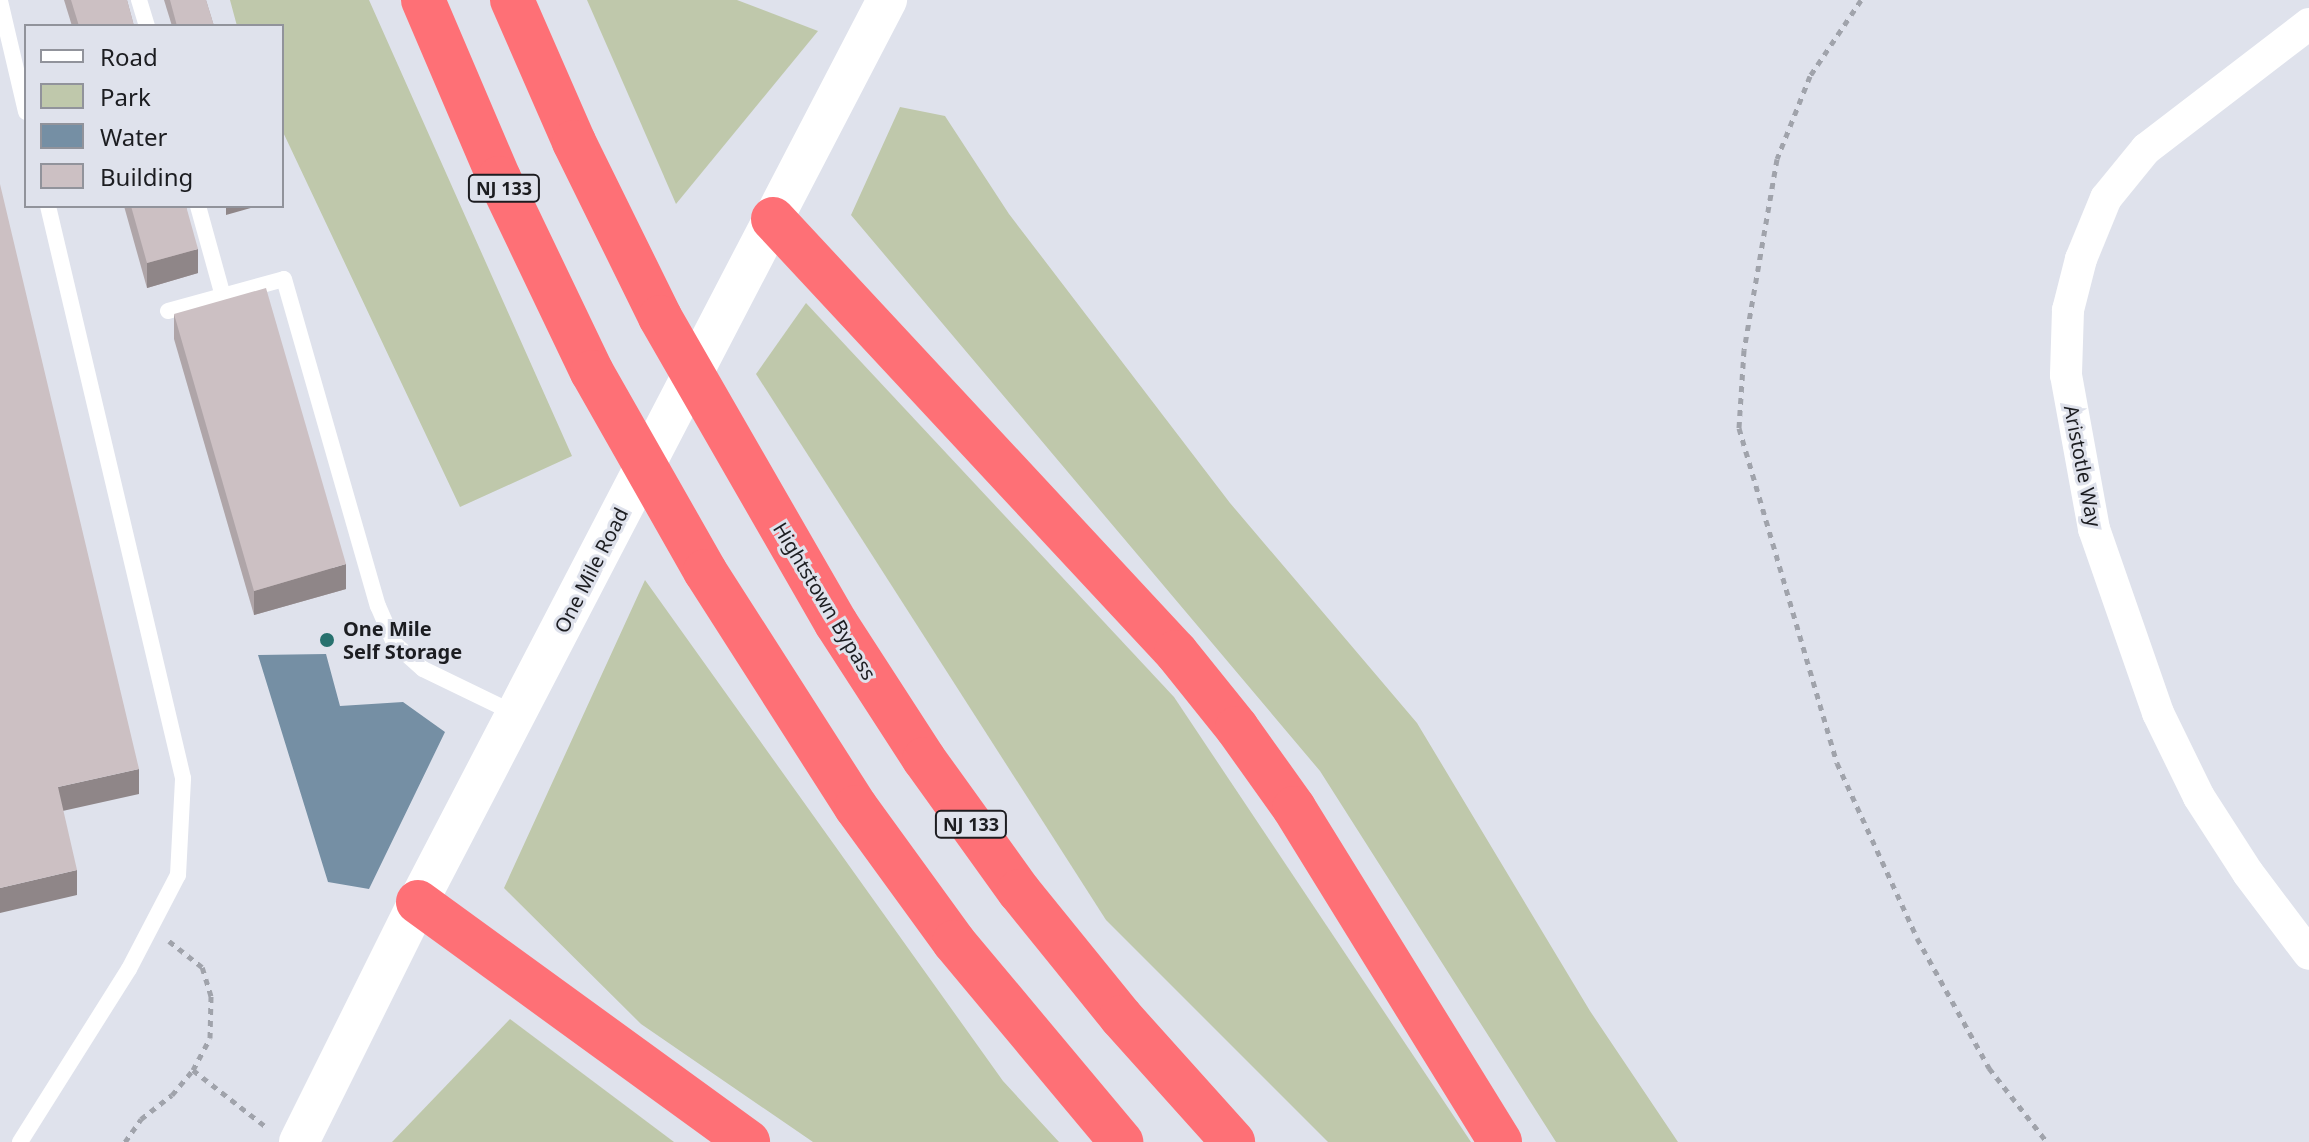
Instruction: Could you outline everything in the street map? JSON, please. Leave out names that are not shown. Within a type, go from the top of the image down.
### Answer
[{"type":"highway","name":"NJ 133","points":[[423,0],[499,178],[592,372],[705,571],[856,807],[945,930],[1121,1142]]},
{"type":"highway","name":"Hightstown Bypass","points":[[512,0],[574,142],[639,273],[750,476],[900,722],[1001,867],[1121,1017],[1233,1142]]},
{"type":"highway","points":[[773,219],[1176,652],[1237,728],[1294,808],[1500,1142]]},
{"type":"highway","points":[[418,902],[748,1142]]},
{"type":"street","name":"One Mile Road","points":[[286,1138],[418,902],[887,0]]},
{"type":"street","name":"Aristotle Way","points":[[2309,24],[2146,149],[2106,198],[2081,259],[2068,310],[2066,375],[2094,529],[2158,713],[2199,797],[2248,873],[2309,954]]},
{"type":"lane","points":[[139,0],[146,24]]},
{"type":"lane","points":[[0,1],[24,103]]},
{"type":"lane","points":[[20,1142],[150,931],[178,875],[183,778],[48,208]]},
{"type":"lane","points":[[199,208],[223,296]]},
{"type":"lane","points":[[168,311],[284,279],[378,606],[394,643],[423,669],[516,714]]},
{"type":"path","points":[[1861,0],[1810,76],[1777,159],[1744,350],[1739,428],[1837,763],[1917,938],[1975,1042],[2047,1142]]},
{"type":"path","points":[[125,1142],[141,1119],[172,1095],[193,1070],[210,1038],[211,996],[202,967],[150,931]]},
{"type":"path","points":[[193,1070],[286,1138]]},
{"type":"green space","points":[[230,0],[369,0],[572,456],[460,507],[284,134],[284,24],[236,24]]},
{"type":"green space","points":[[587,0],[737,0],[818,31],[676,204]]},
{"type":"green space","points":[[900,107],[945,116],[1009,214],[1230,503],[1417,723],[1590,1011],[1678,1142],[1556,1142],[1320,771],[851,215]]},
{"type":"green space","points":[[806,303],[1174,697],[1471,1142],[1328,1142],[1106,920],[756,374]]},
{"type":"green space","points":[[645,580],[1003,1081],[1059,1142],[813,1142],[641,1024],[504,888]]},
{"type":"green space","points":[[510,1019],[674,1142],[392,1142]]},
{"type":"water","points":[[326,654],[340,706],[403,702],[445,732],[369,889],[328,882],[258,655]]},
{"type":"building","points":[[71,0],[127,0],[133,24],[78,24]]},
{"type":"building","points":[[170,0],[206,0],[213,24],[176,24]]},
{"type":"building","points":[[0,184],[139,769],[58,787],[77,870],[0,888]]},
{"type":"building","points":[[132,208],[187,208],[198,249],[147,263]]},
{"type":"building","points":[[266,288],[346,564],[254,591],[174,314]]},
{"type":"place","name":"One Mile Self Storage","points":[[327,640]]}]
